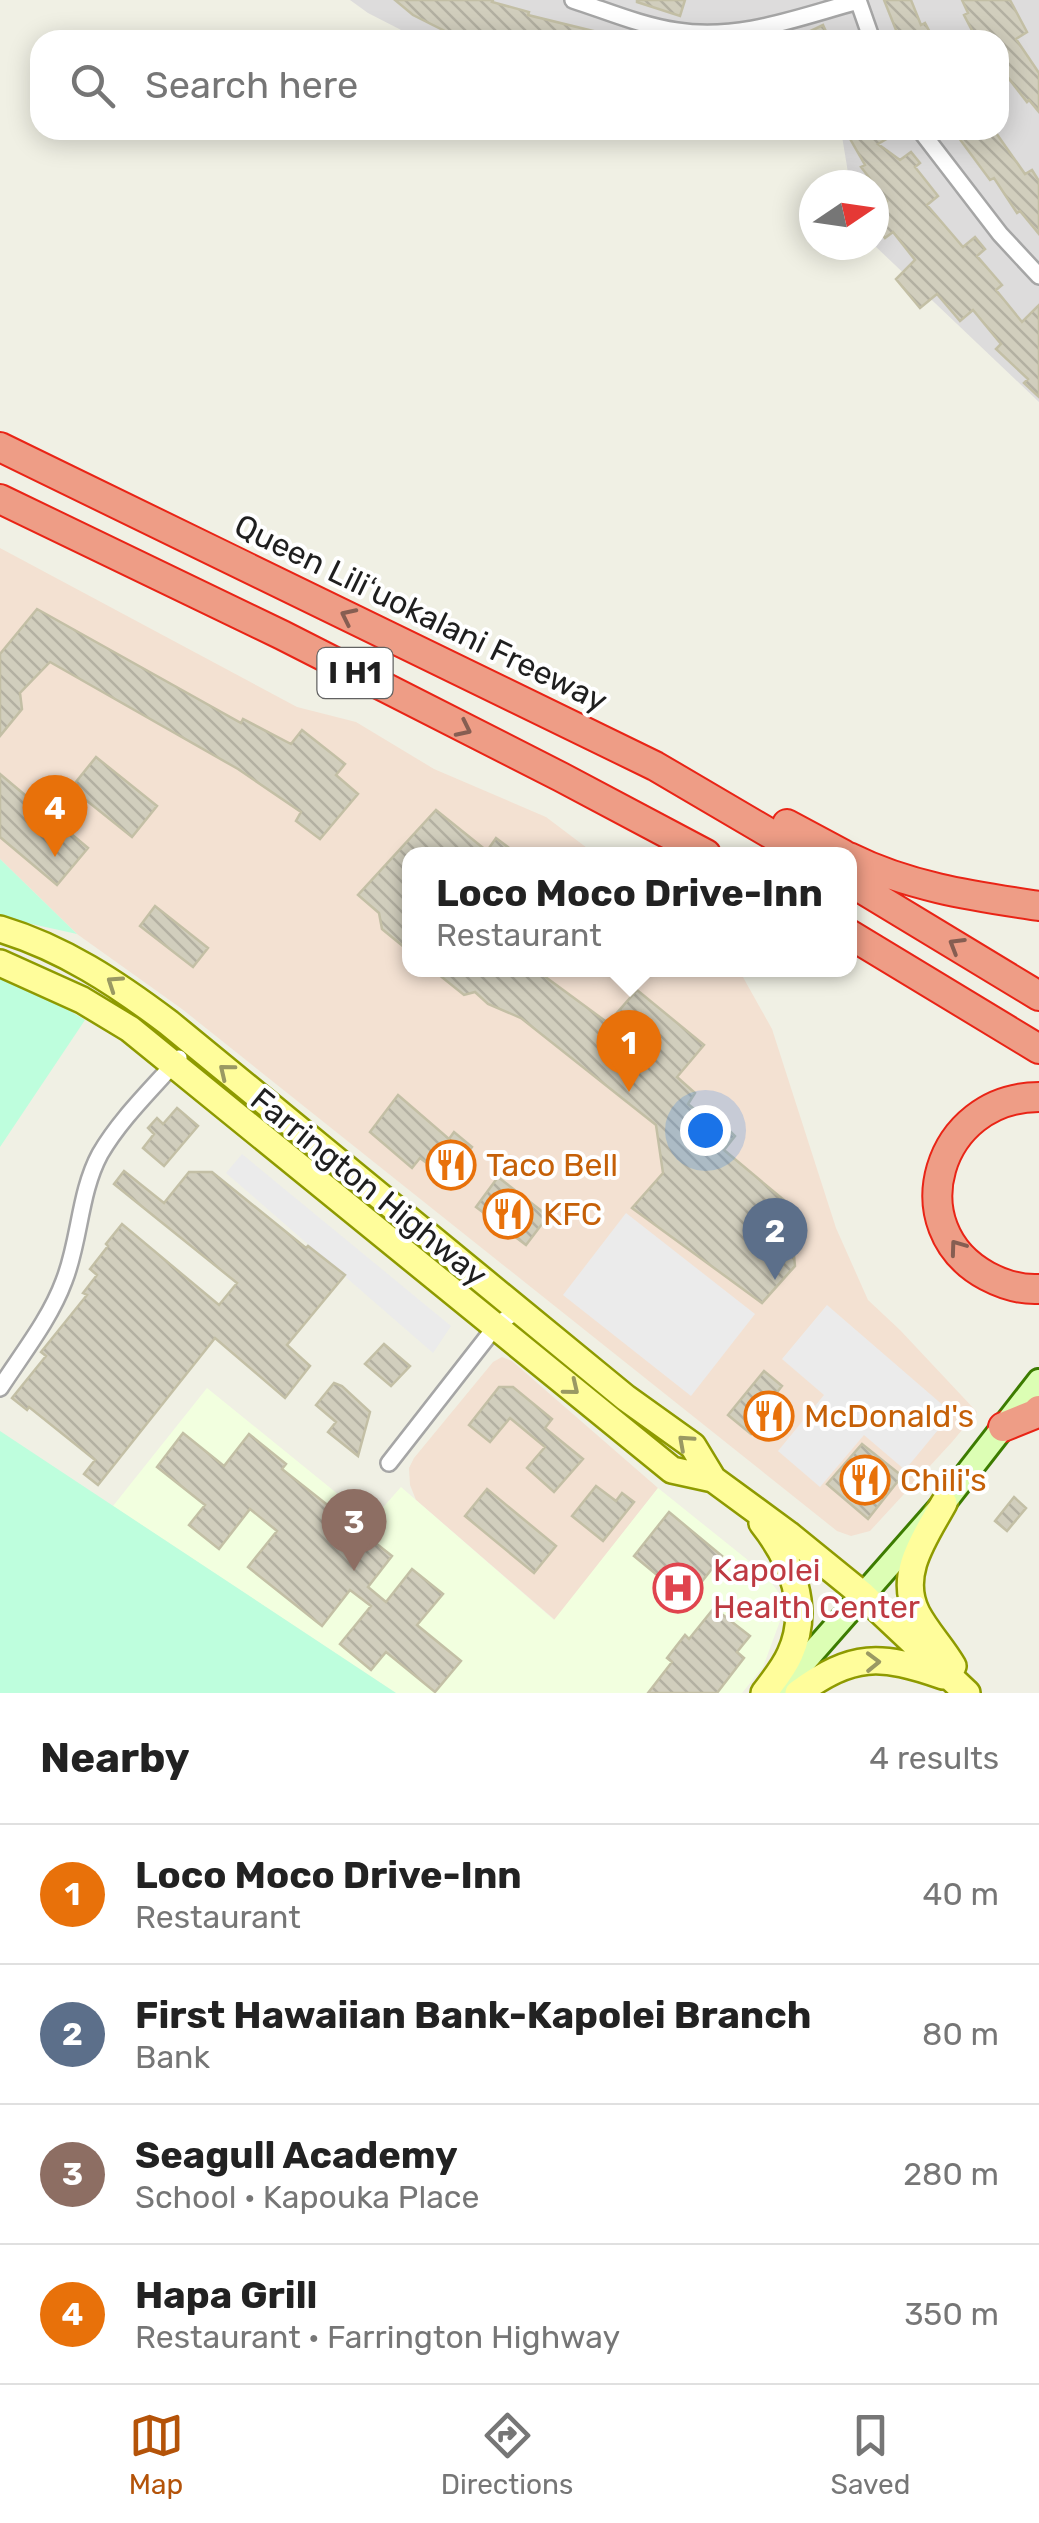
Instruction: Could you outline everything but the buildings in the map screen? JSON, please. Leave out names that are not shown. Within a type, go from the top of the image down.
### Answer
[{"type":"highway","points":[[0,432],[116,488],[296,591]]},
{"type":"highway","name":"Queen Liliʻuokalani Freeway","points":[[0,447],[655,766],[793,847]]},
{"type":"highway","name":"I H1","points":[[0,500],[282,635],[693,847]]},
{"type":"highway","points":[[0,518],[268,646],[411,702]]},
{"type":"highway","points":[[655,766],[731,794],[829,847]]},
{"type":"highway","points":[[857,861],[916,884],[1039,906]]},
{"type":"highway","points":[[857,886],[1039,996]]},
{"type":"highway","points":[[857,939],[1039,1049]]},
{"type":"highway","points":[[1039,1097],[997,1104],[968,1122],[944,1160],[938,1204],[949,1238],[972,1266],[1010,1287],[1039,1289]]},
{"type":"highway","points":[[1002,1426],[1039,1410]]},
{"type":"main road","name":"Farrington Highway","points":[[0,929],[64,953],[105,976],[155,1012],[626,1398],[692,1446],[713,1479],[862,1595],[962,1688]]},
{"type":"main road","name":"Farrington Highway","points":[[0,963],[68,993],[130,1029],[672,1470],[713,1479]]},
{"type":"main road","points":[[777,1693],[944,1503],[1039,1381]]},
{"type":"main road","points":[[944,1503],[914,1558],[910,1594],[962,1688]]},
{"type":"main road","points":[[750,1508],[786,1560],[799,1599],[797,1636],[789,1657],[764,1693]]},
{"type":"main road","points":[[798,1693],[823,1674],[864,1660],[896,1662],[962,1688]]},
{"type":"street","points":[[574,0],[610,6],[671,30]]},
{"type":"street","points":[[744,30],[858,1],[868,30]]},
{"type":"street","points":[[928,140],[1000,234],[1039,276]]},
{"type":"street","points":[[0,1388],[61,1290],[86,1193],[101,1153],[190,1043]]},
{"type":"street","points":[[389,1463],[496,1326],[519,1309]]},
{"type":"shaded area","points":[[350,0],[1039,0],[1039,402],[889,259],[889,170],[848,170],[843,140],[1009,140],[1009,30],[401,30]]},
{"type":"shaded area","points":[[0,548],[297,707],[356,722],[434,769],[546,817],[586,847],[402,847],[402,977],[743,977],[772,1029],[836,1228],[868,1300],[977,1412],[870,1531],[851,1536],[837,1531],[182,1009],[77,934],[0,859]]},
{"type":"shaded area","points":[[0,859],[77,934],[0,917]]},
{"type":"shaded area","points":[[0,978],[50,999],[85,1020],[0,1147]]},
{"type":"shaded area","points":[[242,1154],[451,1326],[433,1353],[226,1173]]},
{"type":"shaded area","points":[[626,1213],[755,1314],[691,1396],[563,1295]]},
{"type":"shaded area","points":[[827,1305],[952,1413],[905,1470],[864,1435],[820,1487],[778,1451],[824,1395],[782,1359]]},
{"type":"shaded area","points":[[502,1357],[512,1361],[658,1488],[555,1620],[416,1500],[410,1485],[409,1468],[414,1458],[493,1362]]},
{"type":"shaded area","points":[[207,1388],[371,1521],[401,1487],[554,1620],[658,1488],[764,1573],[779,1593],[780,1621],[763,1667],[742,1693],[396,1693],[113,1506]]},
{"type":"shaded area","points":[[0,1431],[396,1693],[0,1693]]},
{"type":"place","name":"Hapa Grill","points":[[55,857]]},
{"type":"place","name":"Loco Moco Drive-Inn","points":[[629,1092]]},
{"type":"place","name":"Taco Bell","points":[[451,1165]]},
{"type":"place","name":"KFC","points":[[508,1214]]},
{"type":"place","name":"First Hawaiian Bank-Kapolei Branch","points":[[775,1280]]},
{"type":"place","name":"McDonald's","points":[[769,1416]]},
{"type":"place","name":"Chili's","points":[[865,1480]]},
{"type":"place","name":"Seagull Academy","points":[[354,1571]]},
{"type":"place","name":"Kapolei Health Center","points":[[678,1588]]}]
